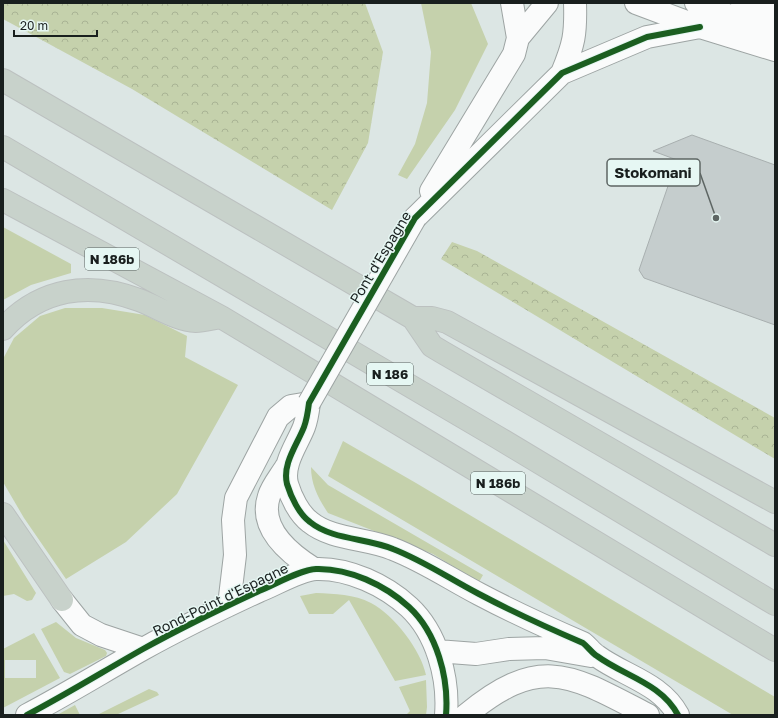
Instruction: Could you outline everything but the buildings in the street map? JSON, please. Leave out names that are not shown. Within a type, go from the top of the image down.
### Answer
[{"type":"highway","points":[[3,80],[413,318],[432,346],[775,545]]},
{"type":"highway","name":"N 186","points":[[3,147],[497,437],[775,604]]},
{"type":"highway","name":"N 186b","points":[[3,200],[221,317],[775,650]]},
{"type":"highway","points":[[3,329],[24,309],[43,299],[64,292],[83,289],[105,290],[132,298],[179,318],[197,321],[221,317]]},
{"type":"highway","points":[[413,318],[432,318],[447,322],[775,502]]},
{"type":"highway","points":[[3,514],[62,600]]},
{"type":"street","points":[[415,218],[514,54],[518,38],[512,3]]},
{"type":"street","points":[[518,38],[547,3]]},
{"type":"street","points":[[562,73],[573,45],[575,3]]},
{"type":"street","points":[[636,3],[700,27],[775,50]]},
{"type":"street","points":[[696,3],[751,24],[775,28]]},
{"type":"street","points":[[742,3],[775,16]]},
{"type":"street","points":[[562,73],[647,37],[700,27]]},
{"type":"street","name":"Pont d'Espagne","points":[[314,569],[300,560],[279,541],[272,531],[267,519],[268,498],[286,467],[299,437],[307,417],[309,403],[415,218],[562,73]]},
{"type":"street","points":[[229,605],[235,555],[233,520],[236,498],[273,425],[283,412],[291,406],[309,403]]},
{"type":"street","points":[[286,467],[287,483],[292,498],[300,511],[310,522],[330,532],[371,541],[415,558],[478,594],[584,643],[596,656],[654,688],[672,704],[678,715]]},
{"type":"street","name":"Rond-Point d'Espagne","points":[[28,715],[144,649],[229,605],[294,576],[314,569],[346,573],[378,586],[399,598],[415,613],[437,650],[444,677],[447,703],[446,715]]},
{"type":"street","points":[[62,600],[82,625],[101,635],[144,649]]},
{"type":"street","points":[[437,650],[476,654],[510,649],[545,648],[596,656]]},
{"type":"street","points":[[466,715],[484,701],[517,683],[530,678],[546,676],[562,677],[589,684],[648,715]]},
{"type":"green space","points":[[3,3],[365,3],[383,52],[368,143],[332,210],[132,89],[3,19]]},
{"type":"green space","points":[[421,3],[471,3],[488,44],[455,110],[407,179],[398,175],[415,144],[427,103],[431,52]]},
{"type":"green space","points":[[3,227],[71,264],[71,273],[31,285],[3,300]]},
{"type":"green space","points":[[452,242],[477,251],[775,418],[775,459],[441,259]]},
{"type":"green space","points":[[65,308],[102,308],[145,315],[187,336],[185,357],[238,385],[177,494],[126,542],[66,579],[24,518],[3,482],[3,359],[14,338],[40,316]]},
{"type":"green space","points":[[343,441],[775,697],[775,715],[733,715],[328,476]]},
{"type":"green space","points":[[311,467],[328,485],[483,575],[479,582],[433,554],[328,513],[316,491],[312,479]]},
{"type":"green space","points":[[3,540],[36,593],[32,600],[27,601],[14,594],[3,596]]},
{"type":"green space","points":[[316,593],[344,595],[358,598],[371,603],[380,609],[397,624],[412,644],[419,655],[426,675],[395,681],[349,600],[333,614],[309,614],[300,596]]},
{"type":"green space","points":[[56,622],[76,638],[105,650],[107,653],[106,656],[70,674],[64,672],[41,629]]},
{"type":"green space","points":[[34,633],[60,678],[3,708],[3,649]],"holes":[[[5,660],[36,660],[36,678],[5,678]]]},
{"type":"green space","points":[[426,680],[426,715],[406,715],[410,711],[399,687]]},
{"type":"green space","points":[[149,689],[157,692],[159,695],[116,715],[97,715]]},
{"type":"green space","points":[[75,705],[80,715],[57,715]]},
{"type":"cycle path","points":[[678,715],[671,704],[662,695],[641,681],[595,655],[583,643],[505,607],[393,549],[383,545],[339,536],[319,528],[306,519],[299,510],[293,500],[286,477],[288,462],[305,424],[309,403],[415,218],[562,73],[647,37],[700,27]]},
{"type":"cycle path","points":[[27,715],[186,626],[287,578],[302,572],[316,569],[341,571],[366,579],[399,599],[419,618],[434,643],[443,671],[446,715]]},
{"type":"place","name":"Stokomani","points":[[716,218]]}]
